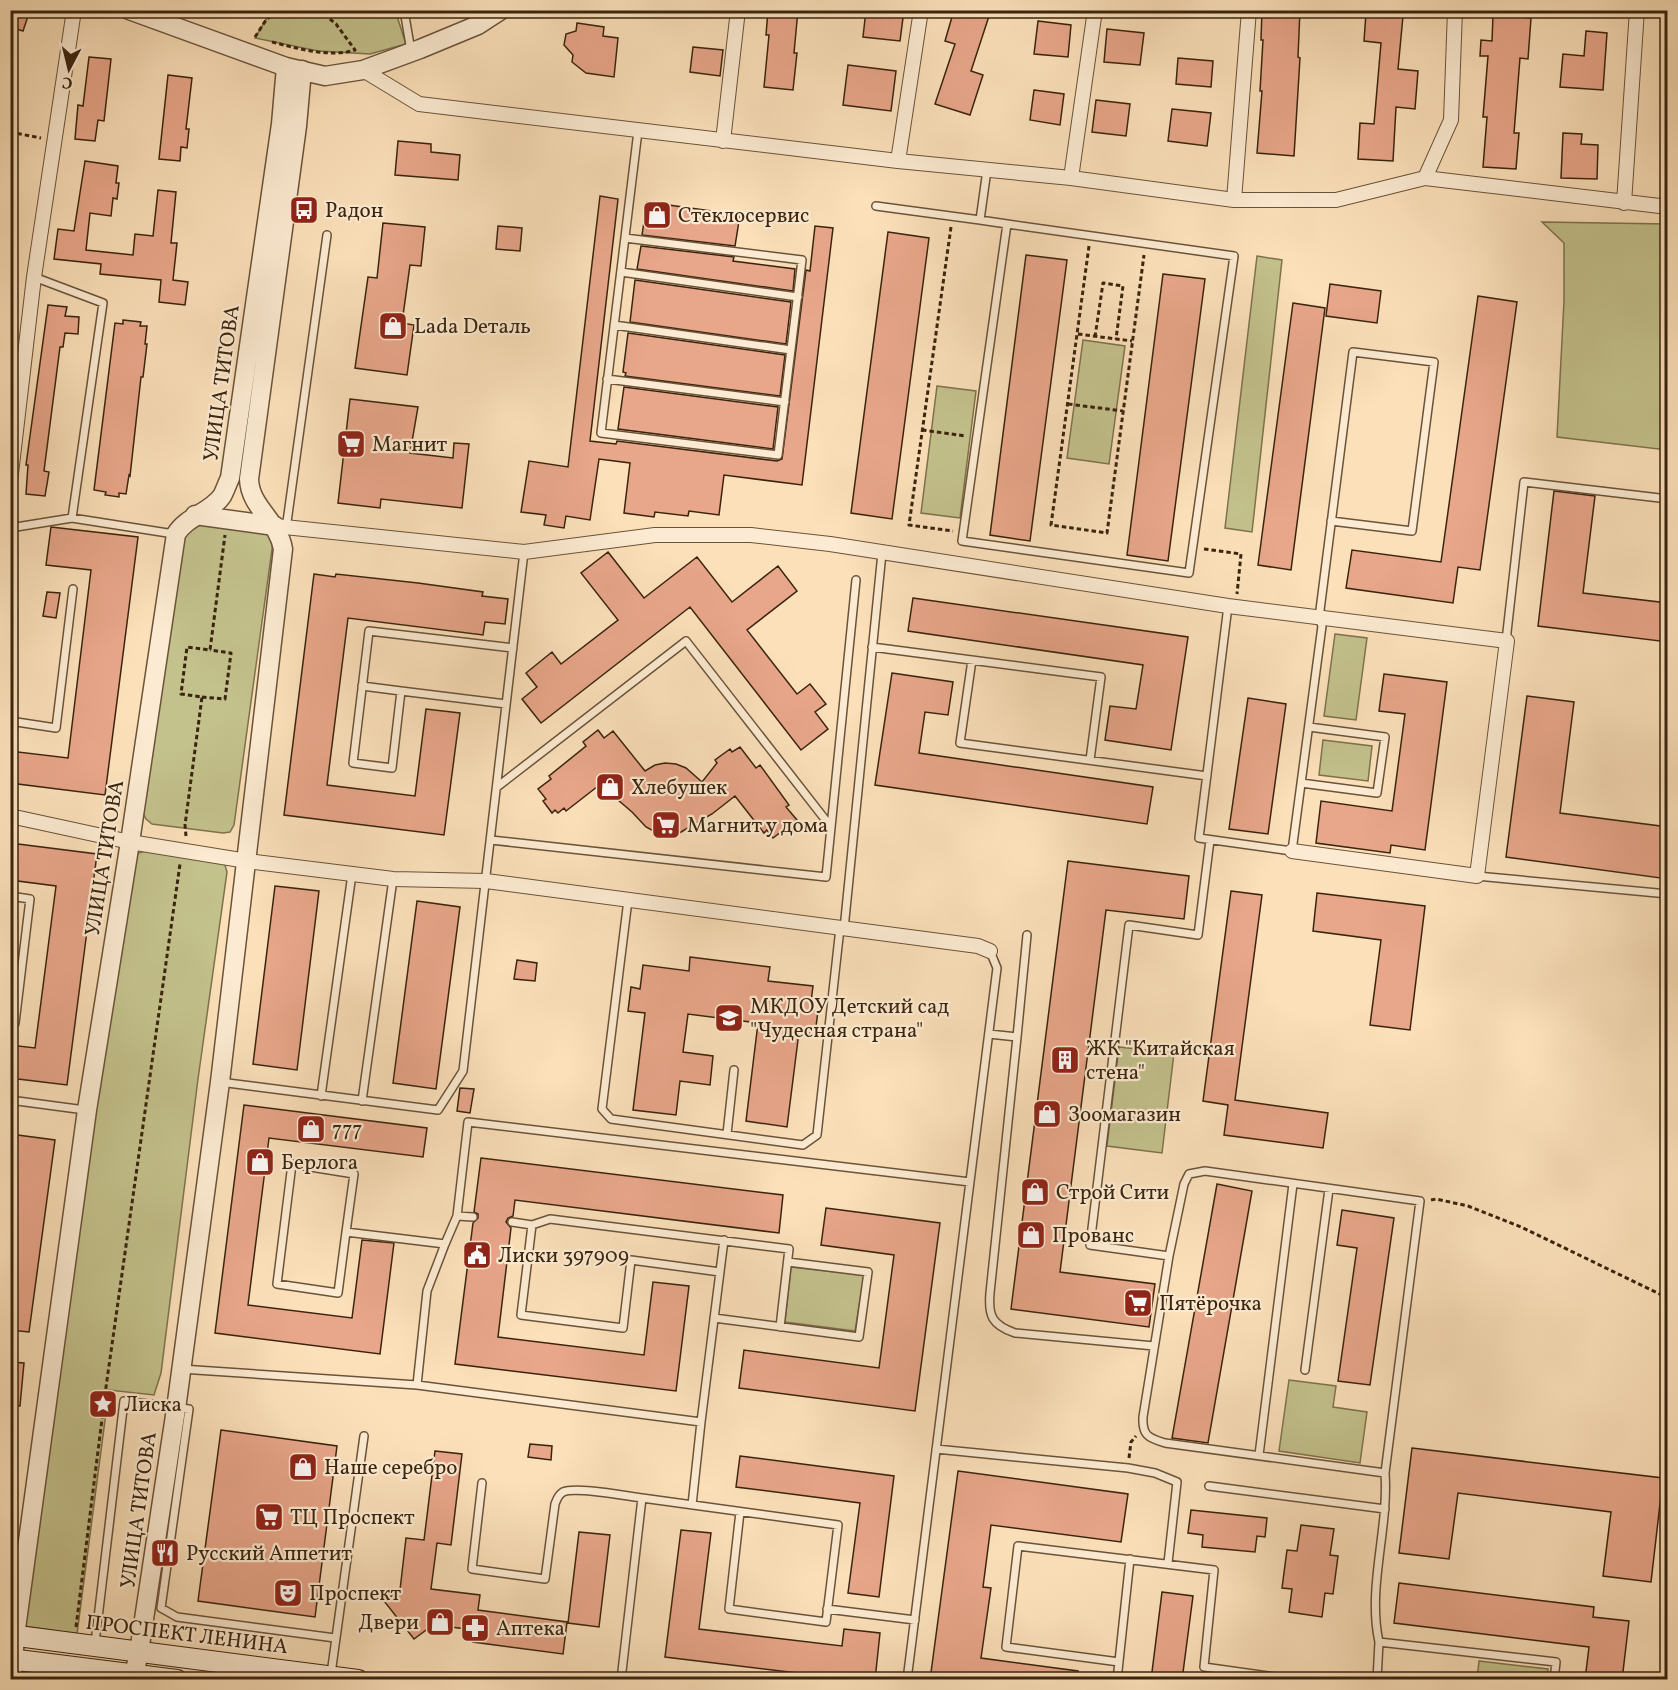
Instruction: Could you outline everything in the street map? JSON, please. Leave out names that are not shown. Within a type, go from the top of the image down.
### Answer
[{"type":"main road","name":"ПРОСПЕКТ ЛЕНИНА","points":[[13,1636],[358,1680]]},
{"type":"main road","points":[[13,1659],[133,1677],[177,1680]]},
{"type":"street","points":[[10,482],[34,277],[74,10]]},
{"type":"street","points":[[129,10],[294,69],[324,76],[363,70],[420,49],[478,25],[501,10]]},
{"type":"street","points":[[723,141],[738,10]]},
{"type":"street","points":[[898,161],[921,10]]},
{"type":"street","points":[[1071,178],[1095,10]]},
{"type":"street","points":[[1234,200],[1250,10]]},
{"type":"street","points":[[1425,178],[1451,120],[1455,10]]},
{"type":"street","points":[[1624,203],[1637,10]]},
{"type":"street","name":"УЛИЦА ТИТОВА","points":[[12,1680],[13,1636],[87,1110],[176,534],[195,515],[222,496],[230,478],[281,124],[294,69]]},
{"type":"street","name":"УЛИЦА ТИТОВА","points":[[133,1677],[154,1608],[180,1369],[220,1082],[284,549],[281,527],[250,491],[249,479],[297,126],[294,69]]},
{"type":"street","points":[[363,70],[419,104],[898,161],[1071,178],[1234,200],[1336,200],[1425,178],[1668,207]]},
{"type":"street","points":[[195,515],[281,527],[524,552],[655,535],[739,535],[830,544],[1232,607],[1506,641],[1477,876],[1292,851]]},
{"type":"street","points":[[284,549],[290,540],[308,530]]},
{"type":"street","points":[[10,816],[130,843],[247,861],[393,879],[486,881],[978,946],[990,951]]},
{"type":"lane","points":[[404,10],[411,51]]},
{"type":"lane","points":[[625,238],[802,260],[778,455],[601,433],[638,130]]},
{"type":"lane","points":[[980,220],[987,170]]},
{"type":"lane","points":[[876,206],[952,216],[1234,256],[1189,573],[962,541],[1007,224]]},
{"type":"lane","points":[[281,527],[327,235]]},
{"type":"lane","points":[[621,273],[798,297]]},
{"type":"lane","points":[[34,277],[103,303],[72,518]]},
{"type":"lane","points":[[614,325],[791,350]]},
{"type":"lane","points":[[1232,607],[1199,838],[1292,851],[1322,626],[1318,618],[1353,352],[1434,362],[1412,531],[1331,521]]},
{"type":"lane","points":[[608,379],[785,402]]},
{"type":"lane","points":[[1506,641],[1524,482],[1668,499]]},
{"type":"lane","points":[[10,528],[72,518],[176,534]]},
{"type":"lane","points":[[220,1082],[438,1110],[463,1071],[524,552]]},
{"type":"lane","points":[[628,900],[602,1109],[611,1119],[803,1144],[817,1135],[842,928],[882,553]]},
{"type":"lane","points":[[491,840],[825,877],[856,580]]},
{"type":"lane","points":[[10,721],[56,728],[73,589]]},
{"type":"lane","points":[[401,691],[392,768],[353,763],[369,631],[513,648]]},
{"type":"lane","points":[[497,787],[686,641],[831,827]]},
{"type":"lane","points":[[872,647],[1101,677],[1090,760]]},
{"type":"lane","points":[[972,660],[960,743],[1207,776]]},
{"type":"lane","points":[[362,686],[506,704]]},
{"type":"lane","points":[[1301,783],[1377,793],[1385,737],[1309,727]]},
{"type":"lane","points":[[1169,1256],[1090,1245],[1129,925],[1198,934],[1210,840]]},
{"type":"lane","points":[[321,1096],[351,874]]},
{"type":"lane","points":[[1477,876],[1668,894]]},
{"type":"lane","points":[[362,1101],[393,879]]},
{"type":"lane","points":[[10,896],[30,899],[15,1023],[10,1023]]},
{"type":"lane","points":[[1027,935],[990,1293],[990,1314],[1003,1329],[1015,1333],[1154,1346]]},
{"type":"lane","points":[[907,1680],[997,968],[990,951]]},
{"type":"lane","points":[[989,1034],[1017,1037]]},
{"type":"lane","points":[[727,1134],[734,1070]]},
{"type":"lane","points":[[10,1100],[87,1110]]},
{"type":"lane","points":[[417,1385],[427,1291],[457,1216],[468,1122],[970,1182]]},
{"type":"lane","points":[[292,1164],[354,1174],[346,1232],[338,1293],[277,1284],[292,1164]]},
{"type":"lane","points":[[1377,1680],[1379,1641],[1375,1626],[1385,1509],[1385,1473],[1420,1201],[1205,1171],[1190,1174],[1184,1184],[1169,1256],[1143,1417],[1142,1427],[1145,1433],[1154,1440],[1165,1443],[1385,1473]]},
{"type":"lane","points":[[1259,1455],[1293,1184]]},
{"type":"lane","points":[[1305,1370],[1329,1189]]},
{"type":"lane","points":[[457,1216],[473,1217]]},
{"type":"lane","points":[[512,1222],[532,1225],[550,1219],[789,1249],[780,1326]]},
{"type":"lane","points":[[532,1225],[521,1315],[623,1328],[631,1260],[720,1272]]},
{"type":"lane","points":[[346,1232],[445,1244]]},
{"type":"lane","points":[[692,1505],[724,1240]]},
{"type":"lane","points":[[714,1318],[859,1337],[868,1272],[788,1262]]},
{"type":"lane","points":[[180,1369],[417,1385],[701,1422]]},
{"type":"lane","points":[[94,1646],[124,1401],[176,1409]]},
{"type":"lane","points":[[325,1677],[335,1638],[364,1436]]},
{"type":"lane","points":[[936,1449],[1128,1468],[1155,1473],[1177,1482],[1168,1563]]},
{"type":"lane","points":[[482,1483],[472,1569],[545,1579],[555,1504],[558,1496],[565,1491],[577,1490],[642,1498],[838,1525],[826,1622],[729,1609],[740,1512]]},
{"type":"lane","points":[[1209,1486],[1385,1509]]},
{"type":"lane","points":[[621,1680],[642,1498]]},
{"type":"lane","points":[[1119,1662],[1006,1647],[1018,1546],[1214,1570],[1204,1667],[1296,1680]]},
{"type":"lane","points":[[1117,1680],[1130,1559]]},
{"type":"lane","points":[[154,1608],[177,1617],[335,1638]]},
{"type":"lane","points":[[827,1609],[915,1620]]},
{"type":"lane","points":[[1379,1641],[1556,1662],[1554,1680]]},
{"type":"path","points":[[279,10],[266,20],[255,38],[318,51],[346,53],[355,50],[336,24],[319,10]]},
{"type":"path","points":[[10,132],[55,141]]},
{"type":"path","points":[[952,216],[909,525],[964,532]]},
{"type":"path","points":[[1091,236],[1052,525],[1107,533],[1146,244]]},
{"type":"path","points":[[1095,336],[1103,284],[1123,286],[1116,339]]},
{"type":"path","points":[[1077,334],[1132,341]]},
{"type":"path","points":[[1068,404],[1123,411]]},
{"type":"path","points":[[922,430],[977,437]]},
{"type":"path","points":[[210,650],[225,535]]},
{"type":"path","points":[[1193,548],[1241,554],[1232,607]]},
{"type":"path","points":[[187,647],[231,653],[225,699],[202,697],[181,694],[187,647]]},
{"type":"path","points":[[184,825],[202,697]]},
{"type":"path","points":[[74,1644],[106,1387],[180,859]]},
{"type":"path","points":[[1420,1201],[1436,1199],[1468,1206],[1521,1227],[1668,1298]]},
{"type":"shaded area","points":[[395,10],[406,44],[370,54],[318,51],[255,38],[271,11]]},
{"type":"shaded area","points":[[1542,222],[1667,224],[1667,450],[1557,437],[1564,301],[1564,243]]},
{"type":"shaded area","points":[[1257,256],[1282,260],[1252,532],[1225,528]]},
{"type":"shaded area","points":[[1083,340],[1125,346],[1109,464],[1067,458]]},
{"type":"shaded area","points":[[937,386],[976,391],[960,518],[921,513]]},
{"type":"shaded area","points":[[197,523],[264,525],[273,542],[234,825],[230,832],[223,833],[152,824],[146,819],[141,809],[183,542],[186,533]]},
{"type":"shaded area","points":[[1335,634],[1367,638],[1356,720],[1324,716]]},
{"type":"shaded area","points":[[1323,740],[1372,746],[1368,781],[1319,775]]},
{"type":"shaded area","points":[[145,851],[220,861],[225,865],[227,872],[161,1373],[154,1395],[109,1390],[77,1634],[24,1626],[95,1107],[133,855]]},
{"type":"shaded area","points":[[1119,1047],[1174,1053],[1162,1153],[1107,1146]]},
{"type":"shaded area","points":[[791,1267],[864,1275],[855,1331],[785,1322]]},
{"type":"shaded area","points":[[1289,1380],[1336,1386],[1333,1407],[1367,1412],[1360,1463],[1279,1451]]},
{"type":"shaded area","points":[[1479,1661],[1548,1669],[1547,1679],[1477,1679]]},
{"type":"shaded area","points":[[29,1669],[101,1680],[28,1680]]},
{"type":"building","points":[[10,10],[30,10],[23,31],[10,27]]},
{"type":"building","points":[[768,10],[798,10],[793,90],[764,87],[769,35],[766,35]]},
{"type":"building","points":[[866,10],[904,10],[900,41],[863,37]]},
{"type":"building","points":[[954,10],[991,10],[971,71],[983,75],[970,115],[935,104],[955,44],[945,41]]},
{"type":"building","points":[[1262,10],[1300,10],[1298,57],[1300,58],[1294,156],[1257,153],[1262,91],[1260,91]]},
{"type":"building","points":[[1366,13],[1403,16],[1398,69],[1418,71],[1415,109],[1396,107],[1393,161],[1358,159],[1360,123],[1374,124],[1381,43],[1364,41]]},
{"type":"building","points":[[1493,15],[1531,18],[1528,59],[1520,58],[1514,133],[1519,133],[1516,169],[1483,167],[1487,117],[1483,117],[1488,56],[1480,56],[1481,40],[1492,41]]},
{"type":"building","points":[[1038,21],[1071,25],[1068,57],[1034,54]]},
{"type":"building","points":[[577,23],[604,27],[603,36],[618,38],[614,77],[586,73],[572,62],[573,55],[564,45],[566,34],[576,31]]},
{"type":"building","points":[[1107,29],[1144,33],[1140,65],[1104,62]]},
{"type":"building","points":[[1586,31],[1607,33],[1603,90],[1560,87],[1563,54],[1584,56]]},
{"type":"building","points":[[693,47],[723,50],[720,76],[690,72]]},
{"type":"building","points":[[89,57],[111,59],[104,121],[98,120],[95,141],[75,139],[78,105],[83,106]]},
{"type":"building","points":[[1178,58],[1213,61],[1211,87],[1176,84]]},
{"type":"building","points":[[848,65],[896,71],[891,111],[843,105]]},
{"type":"building","points":[[168,75],[192,78],[186,129],[189,129],[187,148],[181,147],[180,161],[159,159]]},
{"type":"building","points":[[1034,90],[1064,94],[1060,125],[1030,120]]},
{"type":"building","points":[[1096,100],[1130,104],[1126,136],[1092,132]]},
{"type":"building","points":[[1172,109],[1211,113],[1207,146],[1168,141]]},
{"type":"building","points":[[1563,133],[1582,134],[1581,144],[1598,145],[1597,179],[1561,178]]},
{"type":"building","points":[[398,141],[431,144],[431,152],[460,155],[458,180],[395,175]]},
{"type":"building","points":[[85,161],[118,166],[116,183],[119,183],[117,199],[113,198],[111,216],[90,213],[86,250],[133,255],[135,234],[153,236],[158,190],[176,192],[171,243],[177,243],[173,280],[188,282],[185,305],[159,302],[161,280],[100,274],[101,264],[54,259],[58,229],[74,231]]},
{"type":"building","points":[[600,196],[618,199],[590,441],[616,444],[617,441],[777,461],[782,459],[806,270],[810,271],[815,226],[833,228],[802,485],[724,475],[719,515],[689,511],[688,516],[655,512],[654,517],[624,513],[630,463],[599,459],[590,520],[566,516],[564,528],[544,525],[546,515],[521,512],[529,461],[568,467]]},
{"type":"building","points":[[647,202],[740,215],[735,246],[642,235]]},
{"type":"building","points":[[383,223],[425,227],[421,266],[410,265],[402,323],[414,325],[407,375],[355,368],[368,277],[377,278]]},
{"type":"building","points":[[498,226],[522,228],[520,251],[496,249]]},
{"type":"building","points":[[888,232],[929,238],[892,519],[851,513]]},
{"type":"building","points":[[641,246],[734,257],[733,261],[795,269],[793,291],[637,269]]},
{"type":"building","points":[[1026,255],[1067,260],[1030,541],[990,535]]},
{"type":"building","points":[[1163,274],[1205,279],[1168,561],[1127,555]]},
{"type":"building","points":[[635,280],[791,302],[786,344],[630,322]]},
{"type":"building","points":[[1330,284],[1381,291],[1377,323],[1326,316]]},
{"type":"building","points":[[1478,296],[1517,302],[1480,570],[1458,567],[1453,603],[1346,588],[1352,550],[1441,562]]},
{"type":"building","points":[[1293,303],[1325,308],[1291,570],[1258,565]]},
{"type":"building","points":[[48,305],[67,307],[65,316],[79,317],[78,334],[65,333],[63,347],[60,347],[44,471],[49,472],[45,496],[26,494],[28,465],[26,465]]},
{"type":"building","points":[[123,320],[141,322],[140,326],[147,326],[145,344],[147,344],[130,476],[126,494],[119,493],[119,497],[105,495],[106,492],[94,490],[115,323],[123,324]]},
{"type":"building","points":[[628,333],[785,355],[780,396],[625,376],[626,373],[623,372]]},
{"type":"building","points":[[624,387],[778,407],[773,449],[618,429]]},
{"type":"building","points":[[350,399],[418,407],[410,453],[453,458],[454,443],[469,444],[462,508],[381,499],[380,508],[338,503]]},
{"type":"building","points":[[1554,491],[1595,496],[1583,593],[1668,603],[1668,642],[1538,626]]},
{"type":"building","points":[[51,527],[138,537],[105,795],[10,783],[10,751],[68,758],[91,570],[46,565]]},
{"type":"building","points":[[608,552],[644,598],[697,557],[732,602],[778,566],[797,591],[747,630],[797,694],[810,684],[826,704],[815,712],[828,729],[801,750],[690,607],[541,723],[522,699],[537,687],[526,673],[552,652],[561,664],[618,620],[581,573]]},
{"type":"building","points":[[314,574],[335,577],[336,574],[418,583],[483,592],[482,596],[508,599],[505,624],[485,622],[483,635],[348,618],[327,785],[415,796],[426,709],[460,713],[444,835],[284,815]]},
{"type":"building","points":[[47,592],[60,593],[56,618],[43,616]]},
{"type":"building","points":[[913,598],[1188,637],[1171,750],[1105,740],[1110,706],[1136,709],[1143,665],[908,631]]},
{"type":"building","points":[[892,673],[953,682],[948,715],[925,712],[919,753],[1153,787],[1147,824],[875,785]]},
{"type":"building","points":[[1384,674],[1447,682],[1425,850],[1391,845],[1390,853],[1316,843],[1321,801],[1392,811],[1405,714],[1379,711]]},
{"type":"building","points":[[1527,696],[1574,702],[1560,813],[1668,827],[1668,879],[1506,857]]},
{"type":"building","points":[[1248,698],[1286,704],[1268,834],[1229,829]]},
{"type":"building","points":[[598,730],[604,738],[613,731],[645,771],[655,765],[676,764],[686,768],[702,782],[717,763],[715,760],[730,749],[732,752],[740,747],[756,768],[760,765],[789,805],[786,807],[797,820],[773,838],[767,830],[764,833],[735,796],[712,814],[675,835],[659,834],[646,827],[602,783],[566,811],[564,808],[558,813],[555,810],[552,813],[543,801],[546,799],[538,789],[551,779],[549,776],[586,746],[583,742]]},
{"type":"building","points":[[10,843],[97,854],[67,1085],[10,1078],[10,1045],[35,1048],[56,886],[10,880]]},
{"type":"building","name":"ЖК \"Китайская стена\"","points":[[1068,861],[1189,876],[1184,919],[1106,910],[1060,1272],[1155,1284],[1149,1327],[1011,1309]]},
{"type":"building","points":[[275,886],[319,891],[297,1070],[253,1064]]},
{"type":"building","points":[[1231,891],[1262,895],[1235,1100],[1328,1113],[1323,1148],[1224,1135],[1228,1105],[1203,1101]]},
{"type":"building","points":[[1317,893],[1425,906],[1410,1030],[1370,1025],[1381,940],[1313,931]]},
{"type":"building","points":[[417,901],[460,907],[436,1089],[393,1083]]},
{"type":"building","points":[[690,957],[770,967],[768,981],[813,986],[810,1010],[818,1011],[815,1034],[799,1032],[787,1127],[746,1121],[758,1023],[688,1014],[683,1052],[713,1056],[710,1085],[680,1081],[676,1115],[633,1110],[645,1013],[628,1011],[631,987],[640,989],[643,965],[689,971]]},
{"type":"building","points":[[517,960],[537,963],[535,981],[514,979]]},
{"type":"building","points":[[460,1088],[474,1089],[470,1113],[457,1111]]},
{"type":"building","points":[[244,1105],[427,1128],[423,1157],[269,1138],[248,1305],[352,1318],[362,1240],[394,1243],[380,1354],[215,1333]]},
{"type":"building","points":[[10,1134],[55,1140],[29,1332],[10,1330]]},
{"type":"building","points":[[481,1158],[783,1195],[779,1233],[515,1200],[513,1216],[506,1222],[511,1228],[498,1337],[644,1355],[653,1282],[689,1286],[676,1391],[455,1364],[473,1223],[478,1218],[478,1214],[474,1212]]},
{"type":"building","points":[[1217,1184],[1252,1191],[1208,1443],[1172,1438]]},
{"type":"building","points":[[826,1208],[940,1223],[915,1411],[739,1388],[744,1350],[879,1368],[894,1255],[821,1245]]},
{"type":"building","points":[[1342,1210],[1394,1218],[1370,1385],[1338,1381],[1357,1248],[1337,1245]]},
{"type":"building","points":[[10,1362],[24,1363],[20,1406],[10,1405]]},
{"type":"building","name":"ТЦ Проспект","points":[[221,1430],[337,1446],[315,1617],[198,1601]]},
{"type":"building","points":[[530,1444],[552,1446],[551,1460],[528,1457]]},
{"type":"building","points":[[1412,1448],[1663,1478],[1651,1582],[1603,1576],[1611,1512],[1458,1493],[1449,1559],[1399,1553]]},
{"type":"building","points":[[435,1451],[462,1454],[451,1545],[437,1543],[431,1589],[480,1595],[478,1610],[567,1622],[563,1654],[473,1642],[475,1630],[433,1625],[414,1639],[384,1601],[400,1590],[406,1538],[424,1540]]},
{"type":"building","points":[[740,1456],[894,1476],[879,1597],[848,1593],[860,1503],[736,1487]]},
{"type":"building","points":[[958,1471],[1128,1494],[1121,1542],[991,1525],[983,1587],[991,1588],[981,1658],[1078,1671],[1077,1680],[930,1680]]},
{"type":"building","points":[[1191,1510],[1267,1518],[1265,1537],[1257,1536],[1255,1552],[1202,1547],[1203,1535],[1188,1533]]},
{"type":"building","points":[[1301,1525],[1334,1529],[1330,1555],[1338,1556],[1333,1594],[1325,1593],[1322,1617],[1289,1612],[1292,1589],[1282,1588],[1287,1550],[1297,1551]]},
{"type":"building","points":[[681,1530],[711,1533],[699,1629],[842,1646],[844,1629],[880,1633],[875,1680],[822,1680],[822,1676],[665,1657]]},
{"type":"building","points":[[579,1532],[610,1535],[599,1627],[568,1623]]},
{"type":"building","points":[[1399,1583],[1594,1607],[1593,1617],[1629,1621],[1622,1680],[1585,1680],[1589,1647],[1394,1623]]},
{"type":"building","points":[[1162,1592],[1193,1596],[1182,1680],[1151,1680]]},
{"type":"place","name":"Радон","points":[[304,210]]},
{"type":"place","name":"Стеклосервис","points":[[657,215]]},
{"type":"place","name":"Lada Dеталь","points":[[393,326]]},
{"type":"place","name":"Магнит","points":[[351,444]]},
{"type":"place","name":"Хлебушек","points":[[610,787]]},
{"type":"place","name":"Магнит у дома","points":[[666,825]]},
{"type":"place","name":"МКДОУ Детский сад \"Чудесная страна\"","points":[[729,1018]]},
{"type":"place","name":"ЖК \"Китайская стена\"","points":[[1065,1060]]},
{"type":"place","name":"Зоомагазин","points":[[1047,1114]]},
{"type":"place","name":"777","points":[[311,1129]]},
{"type":"place","name":"Берлога","points":[[260,1162]]},
{"type":"place","name":"Строй Сити","points":[[1035,1192]]},
{"type":"place","name":"Прованс","points":[[1031,1235]]},
{"type":"place","name":"Лиски 397909","points":[[477,1255]]},
{"type":"place","name":"Пятёрочка","points":[[1138,1303]]},
{"type":"place","name":"Лиска","points":[[103,1404]]},
{"type":"place","name":"Наше серебро","points":[[303,1467]]},
{"type":"place","name":"ТЦ Проспект","points":[[269,1517]]},
{"type":"place","name":"Русский Аппетит","points":[[165,1553]]},
{"type":"place","name":"Проспект","points":[[288,1593]]},
{"type":"place","name":"Двери","points":[[440,1622]]},
{"type":"place","name":"Аптека","points":[[475,1628]]}]
